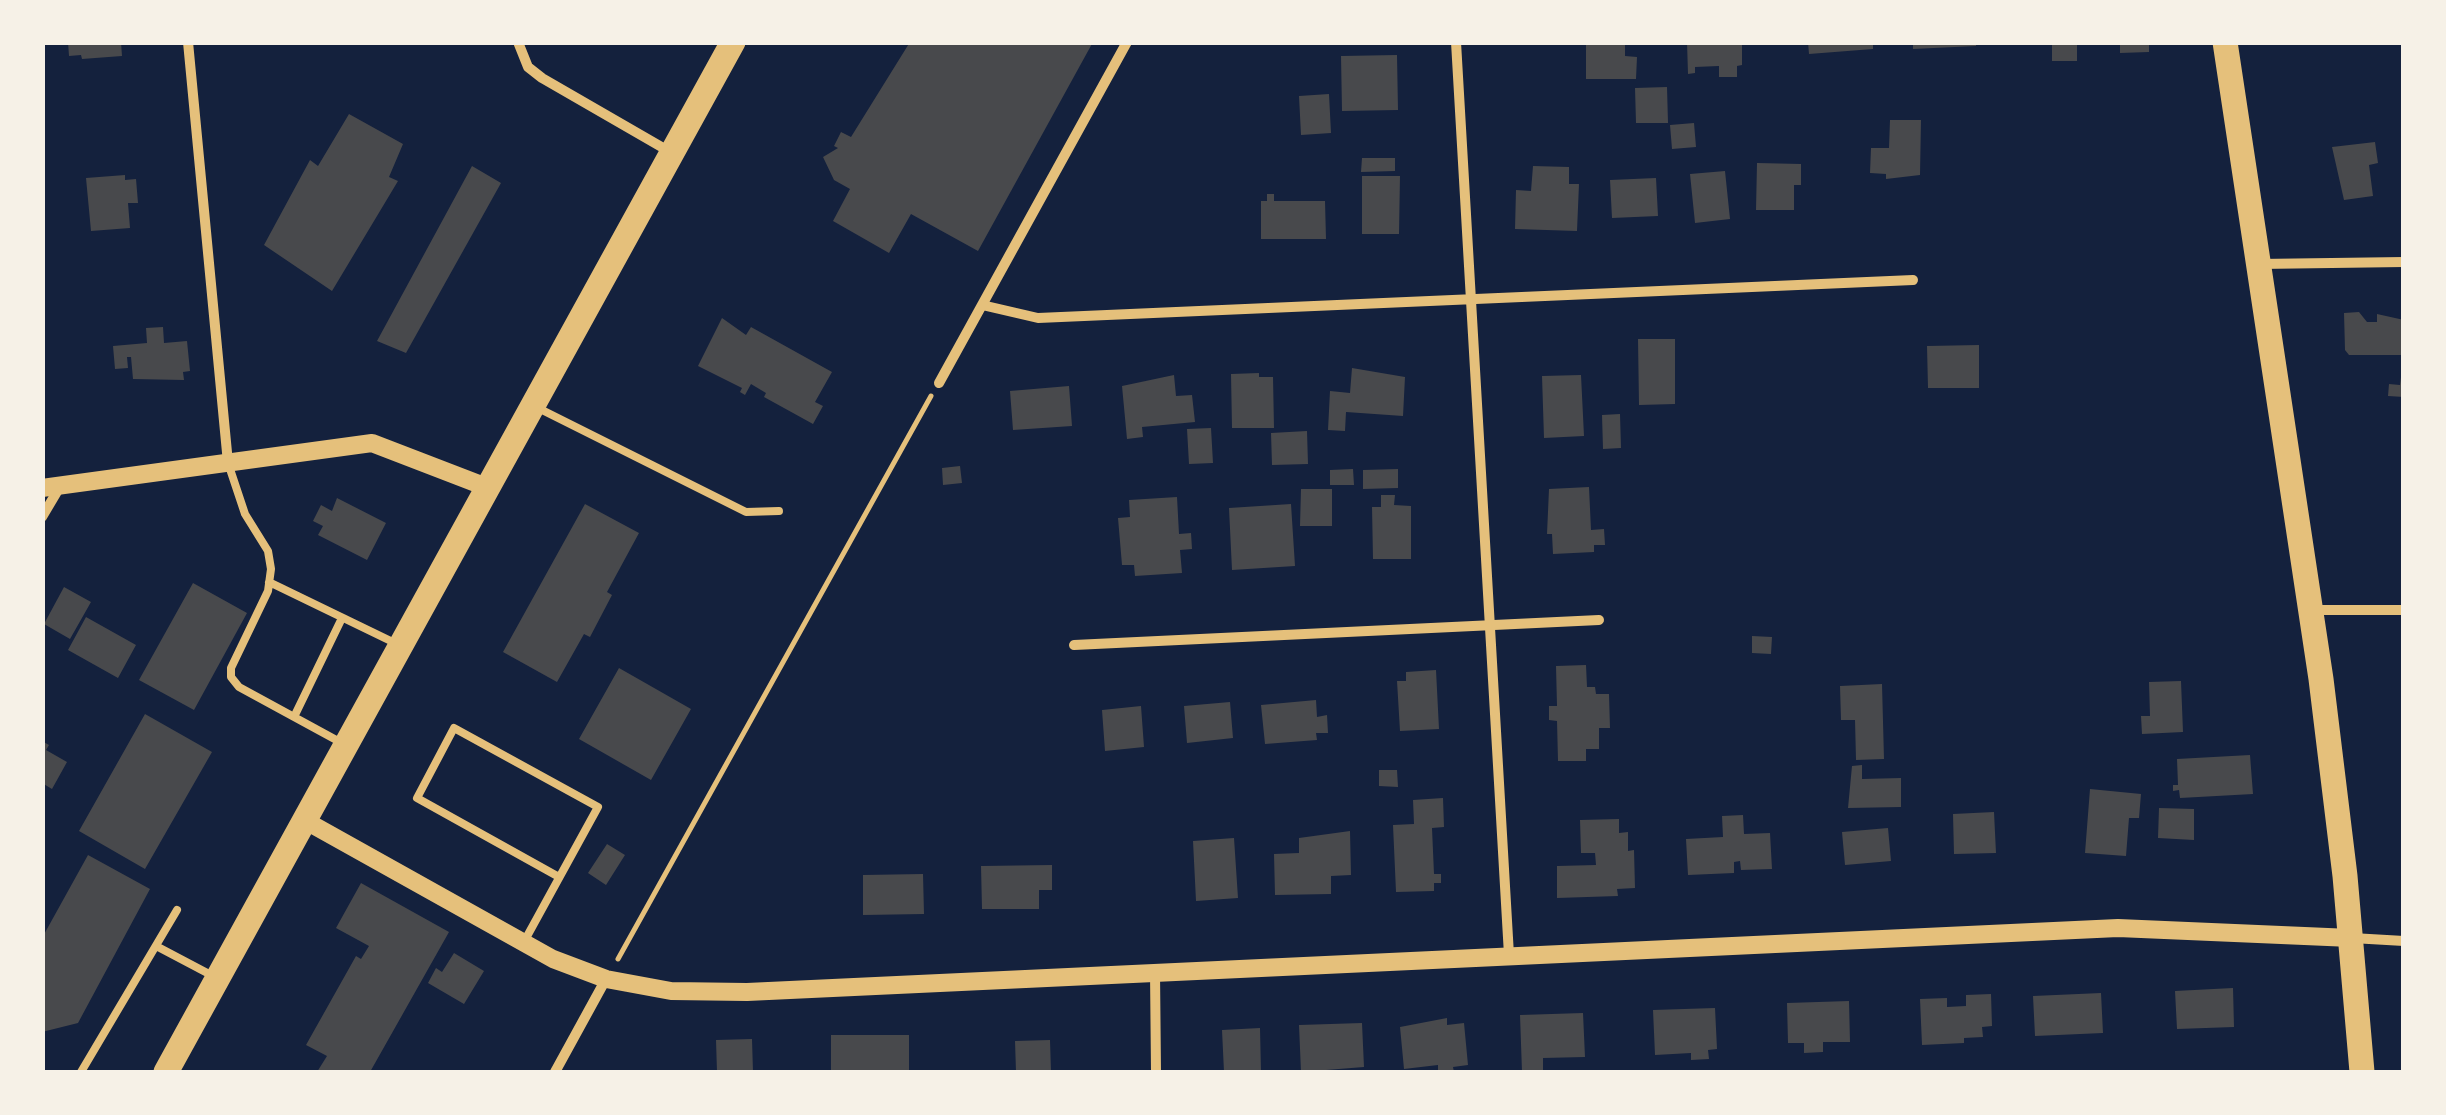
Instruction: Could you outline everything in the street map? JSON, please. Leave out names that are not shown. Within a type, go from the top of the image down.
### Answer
[{"type":"main road","points":[[166,1072],[733,42]]},
{"type":"main road","points":[[2225,42],[2312,610],[2351,938],[2362,1072]]},
{"type":"street","points":[[188,42],[228,463]]},
{"type":"street","points":[[518,42],[528,67],[542,78],[673,153]]},
{"type":"street","points":[[938,383],[1127,42]]},
{"type":"street","points":[[1456,42],[1509,956]]},
{"type":"street","points":[[2258,264],[2404,262]]},
{"type":"street","points":[[982,305],[1038,318],[1913,280]]},
{"type":"street","points":[[42,517],[52,486],[372,442],[489,488]]},
{"type":"street","points":[[2312,610],[2404,610]]},
{"type":"street","points":[[1074,645],[1599,620]]},
{"type":"street","points":[[304,820],[523,944],[606,979],[710,993],[2118,928],[2404,941]]},
{"type":"street","points":[[1155,972],[1156,1072]]},
{"type":"street","points":[[555,1072],[606,979]]},
{"type":"lane","points":[[532,405],[746,512],[779,511]]},
{"type":"lane","points":[[228,463],[245,514],[268,551],[269,582],[231,668],[231,677],[239,687],[346,745]]},
{"type":"lane","points":[[269,582],[400,646]]},
{"type":"lane","points":[[294,717],[342,618]]},
{"type":"lane","points":[[523,944],[598,807],[454,728],[417,798],[559,877]]},
{"type":"lane","points":[[98,1072],[84,1069],[178,910]]},
{"type":"lane","points":[[158,947],[217,978]]},
{"type":"path","points":[[606,979],[938,383]]},
{"type":"building","points":[[68,42],[121,42],[122,56],[69,56]]},
{"type":"building","points":[[910,42],[1093,42],[978,251],[911,214],[889,253],[833,221],[850,189],[834,180],[823,157],[838,148],[834,146],[841,132],[851,137]]},
{"type":"building","points":[[1586,42],[1625,42],[1625,56],[1637,57],[1636,79],[1586,79]]},
{"type":"building","points":[[1687,42],[1742,42],[1742,65],[1737,66],[1737,77],[1719,77],[1719,66],[1695,67],[1695,73],[1688,74]]},
{"type":"building","points":[[1808,42],[1873,42],[1873,49],[1809,54]]},
{"type":"building","points":[[1913,42],[1976,42],[1976,46],[1913,49]]},
{"type":"building","points":[[2052,42],[2077,42],[2077,61],[2052,61]]},
{"type":"building","points":[[2120,42],[2149,42],[2149,52],[2120,53]]},
{"type":"building","points":[[1397,55],[1398,110],[1342,111],[1341,56]]},
{"type":"building","points":[[1667,87],[1668,123],[1636,123],[1635,88]]},
{"type":"building","points":[[1329,94],[1331,133],[1301,135],[1299,96]]},
{"type":"building","points":[[349,114],[403,144],[389,177],[398,181],[332,291],[264,245],[310,160],[318,166]]},
{"type":"building","points":[[1890,120],[1921,120],[1920,175],[1886,179],[1886,174],[1870,173],[1871,148],[1889,148]]},
{"type":"building","points":[[1694,123],[1696,147],[1672,149],[1670,125]]},
{"type":"building","points":[[2375,142],[2378,163],[2369,165],[2373,196],[2344,200],[2332,147]]},
{"type":"building","points":[[1362,158],[1395,158],[1395,171],[1361,172]]},
{"type":"building","points":[[1757,163],[1801,164],[1801,185],[1794,185],[1794,210],[1756,210]]},
{"type":"building","points":[[472,166],[501,183],[406,353],[377,341]]},
{"type":"building","points":[[1533,166],[1569,167],[1569,184],[1579,184],[1577,231],[1515,229],[1516,190],[1531,191]]},
{"type":"building","points":[[1725,171],[1730,219],[1695,223],[1690,174]]},
{"type":"building","points":[[125,175],[125,180],[136,179],[138,203],[128,203],[130,228],[91,231],[86,178]]},
{"type":"building","points":[[1362,176],[1400,176],[1399,234],[1362,234]]},
{"type":"building","points":[[1656,178],[1658,216],[1612,218],[1610,180]]},
{"type":"building","points":[[1267,194],[1274,194],[1274,201],[1325,201],[1326,239],[1261,239],[1261,201],[1267,201]]},
{"type":"building","points":[[2359,312],[2367,322],[2377,322],[2377,314],[2404,320],[2402,355],[2349,355],[2345,350],[2344,313]]},
{"type":"building","points":[[722,318],[746,335],[751,327],[832,372],[815,402],[823,406],[813,424],[764,397],[766,393],[751,384],[745,395],[740,392],[742,388],[698,366]]},
{"type":"building","points":[[163,327],[164,343],[187,341],[190,371],[183,372],[184,380],[133,379],[131,357],[127,357],[128,368],[115,369],[113,346],[147,343],[146,328]]},
{"type":"building","points":[[1638,339],[1675,339],[1675,404],[1639,405]]},
{"type":"building","points":[[1979,345],[1979,388],[1928,388],[1927,346]]},
{"type":"building","points":[[1352,368],[1405,377],[1403,416],[1346,412],[1345,431],[1328,430],[1330,391],[1350,393]]},
{"type":"building","points":[[1259,373],[1259,377],[1273,377],[1274,428],[1232,428],[1231,374]]},
{"type":"building","points":[[1174,375],[1176,396],[1192,395],[1195,422],[1142,427],[1143,437],[1127,439],[1122,386]]},
{"type":"building","points":[[1581,375],[1584,436],[1544,438],[1542,376]]},
{"type":"building","points":[[2401,377],[2404,397],[2388,396],[2389,384],[2400,385]]},
{"type":"building","points":[[1069,386],[1072,426],[1013,430],[1010,391]]},
{"type":"building","points":[[1620,414],[1621,448],[1603,449],[1602,415]]},
{"type":"building","points":[[1211,428],[1213,463],[1189,464],[1187,429]]},
{"type":"building","points":[[1307,431],[1308,464],[1272,465],[1271,433]]},
{"type":"building","points":[[960,466],[962,483],[943,485],[942,468]]},
{"type":"building","points":[[1353,469],[1354,485],[1330,485],[1330,470]]},
{"type":"building","points":[[1398,469],[1398,488],[1363,489],[1363,470]]},
{"type":"building","points":[[1589,487],[1591,530],[1604,529],[1605,545],[1594,545],[1594,552],[1553,554],[1552,534],[1547,534],[1549,489]]},
{"type":"building","points":[[1301,489],[1332,489],[1332,526],[1300,526]]},
{"type":"building","points":[[1381,495],[1395,495],[1394,505],[1411,506],[1411,559],[1373,559],[1372,507],[1381,507]]},
{"type":"building","points":[[1177,497],[1179,534],[1191,533],[1192,549],[1180,550],[1182,573],[1135,576],[1134,565],[1122,565],[1118,518],[1130,517],[1129,500]]},
{"type":"building","points":[[337,498],[386,523],[367,560],[318,535],[323,526],[313,521],[321,505],[332,511]]},
{"type":"building","points":[[585,504],[639,533],[607,592],[612,595],[590,637],[584,634],[557,682],[503,652]]},
{"type":"building","points":[[1291,504],[1295,566],[1232,570],[1229,508]]},
{"type":"building","points":[[193,583],[247,613],[194,710],[139,680]]},
{"type":"building","points":[[64,587],[91,602],[70,639],[44,624]]},
{"type":"building","points":[[86,617],[136,645],[118,678],[68,650]]},
{"type":"building","points":[[1752,636],[1772,637],[1771,654],[1752,653]]},
{"type":"building","points":[[1586,665],[1587,687],[1595,687],[1596,694],[1609,694],[1610,728],[1599,728],[1599,749],[1586,749],[1586,761],[1558,761],[1557,721],[1549,720],[1549,706],[1557,706],[1556,666]]},
{"type":"building","points":[[619,668],[691,709],[651,780],[579,739]]},
{"type":"building","points":[[1436,670],[1439,729],[1400,731],[1397,681],[1406,681],[1406,672]]},
{"type":"building","points":[[2181,681],[2183,732],[2142,734],[2141,716],[2150,716],[2149,682]]},
{"type":"building","points":[[1882,684],[1884,759],[1856,760],[1855,720],[1841,720],[1840,686]]},
{"type":"building","points":[[1316,700],[1317,717],[1327,715],[1328,733],[1316,733],[1317,740],[1265,744],[1261,705]]},
{"type":"building","points":[[1230,702],[1233,738],[1187,743],[1184,706]]},
{"type":"building","points":[[1141,706],[1144,747],[1105,751],[1102,710]]},
{"type":"building","points":[[145,714],[212,752],[145,869],[79,831]]},
{"type":"building","points":[[42,741],[49,745],[46,750],[67,762],[52,789],[42,783]]},
{"type":"building","points":[[2250,755],[2253,794],[2180,798],[2179,790],[2173,791],[2173,785],[2178,785],[2177,759]]},
{"type":"building","points":[[1862,765],[1862,779],[1901,778],[1901,807],[1848,808],[1852,766]]},
{"type":"building","points":[[1379,770],[1397,770],[1398,787],[1379,786]]},
{"type":"building","points":[[2090,789],[2141,794],[2139,818],[2129,818],[2126,856],[2085,853]]},
{"type":"building","points":[[1443,798],[1444,827],[1432,828],[1434,874],[1441,874],[1441,883],[1434,883],[1434,891],[1396,892],[1393,825],[1414,824],[1413,800]]},
{"type":"building","points":[[2159,808],[2194,809],[2194,840],[2158,838]]},
{"type":"building","points":[[1994,812],[1996,853],[1954,854],[1953,814]]},
{"type":"building","points":[[1743,815],[1744,834],[1770,833],[1772,869],[1741,870],[1740,861],[1734,862],[1734,873],[1688,875],[1686,839],[1723,837],[1722,816]]},
{"type":"building","points":[[1619,819],[1619,833],[1628,832],[1628,851],[1634,850],[1635,888],[1617,889],[1618,896],[1557,898],[1557,866],[1596,865],[1595,853],[1581,853],[1580,820]]},
{"type":"building","points":[[1888,828],[1891,861],[1845,865],[1842,832]]},
{"type":"building","points":[[1350,831],[1351,875],[1331,876],[1331,894],[1275,895],[1274,854],[1299,853],[1299,838]]},
{"type":"building","points":[[1234,838],[1238,898],[1196,901],[1193,841]]},
{"type":"building","points":[[607,844],[625,855],[606,885],[588,873]]},
{"type":"building","points":[[88,855],[150,889],[78,1023],[42,1032],[42,938]]},
{"type":"building","points":[[1052,865],[1052,890],[1039,890],[1039,909],[982,909],[981,866]]},
{"type":"building","points":[[923,874],[924,914],[863,915],[863,875]]},
{"type":"building","points":[[361,883],[449,932],[370,1072],[317,1072],[327,1056],[306,1045],[356,956],[361,959],[369,946],[336,928]]},
{"type":"building","points":[[454,953],[484,971],[464,1004],[428,983],[436,968],[442,972]]},
{"type":"building","points":[[2233,988],[2234,1027],[2177,1029],[2175,991]]},
{"type":"building","points":[[2101,993],[2103,1033],[2035,1036],[2033,996]]},
{"type":"building","points":[[1991,994],[1992,1026],[1982,1027],[1983,1037],[1964,1038],[1964,1043],[1922,1045],[1920,999],[1947,998],[1947,1007],[1966,1006],[1966,995]]},
{"type":"building","points":[[1849,1001],[1850,1042],[1823,1042],[1823,1052],[1804,1053],[1804,1043],[1788,1043],[1787,1003]]},
{"type":"building","points":[[1715,1008],[1717,1049],[1708,1050],[1709,1059],[1691,1060],[1691,1053],[1655,1055],[1653,1010]]},
{"type":"building","points":[[1583,1013],[1585,1057],[1543,1058],[1543,1072],[1522,1072],[1520,1015]]},
{"type":"building","points":[[1447,1018],[1447,1025],[1464,1023],[1468,1065],[1453,1067],[1454,1072],[1438,1072],[1438,1065],[1404,1069],[1400,1027]]},
{"type":"building","points":[[1362,1023],[1364,1067],[1301,1072],[1299,1025]]},
{"type":"building","points":[[1260,1028],[1261,1072],[1224,1072],[1222,1030]]},
{"type":"building","points":[[831,1035],[909,1035],[909,1072],[831,1072]]},
{"type":"building","points":[[752,1039],[753,1072],[717,1072],[716,1040]]},
{"type":"building","points":[[1050,1040],[1051,1072],[1016,1072],[1015,1041]]}]
